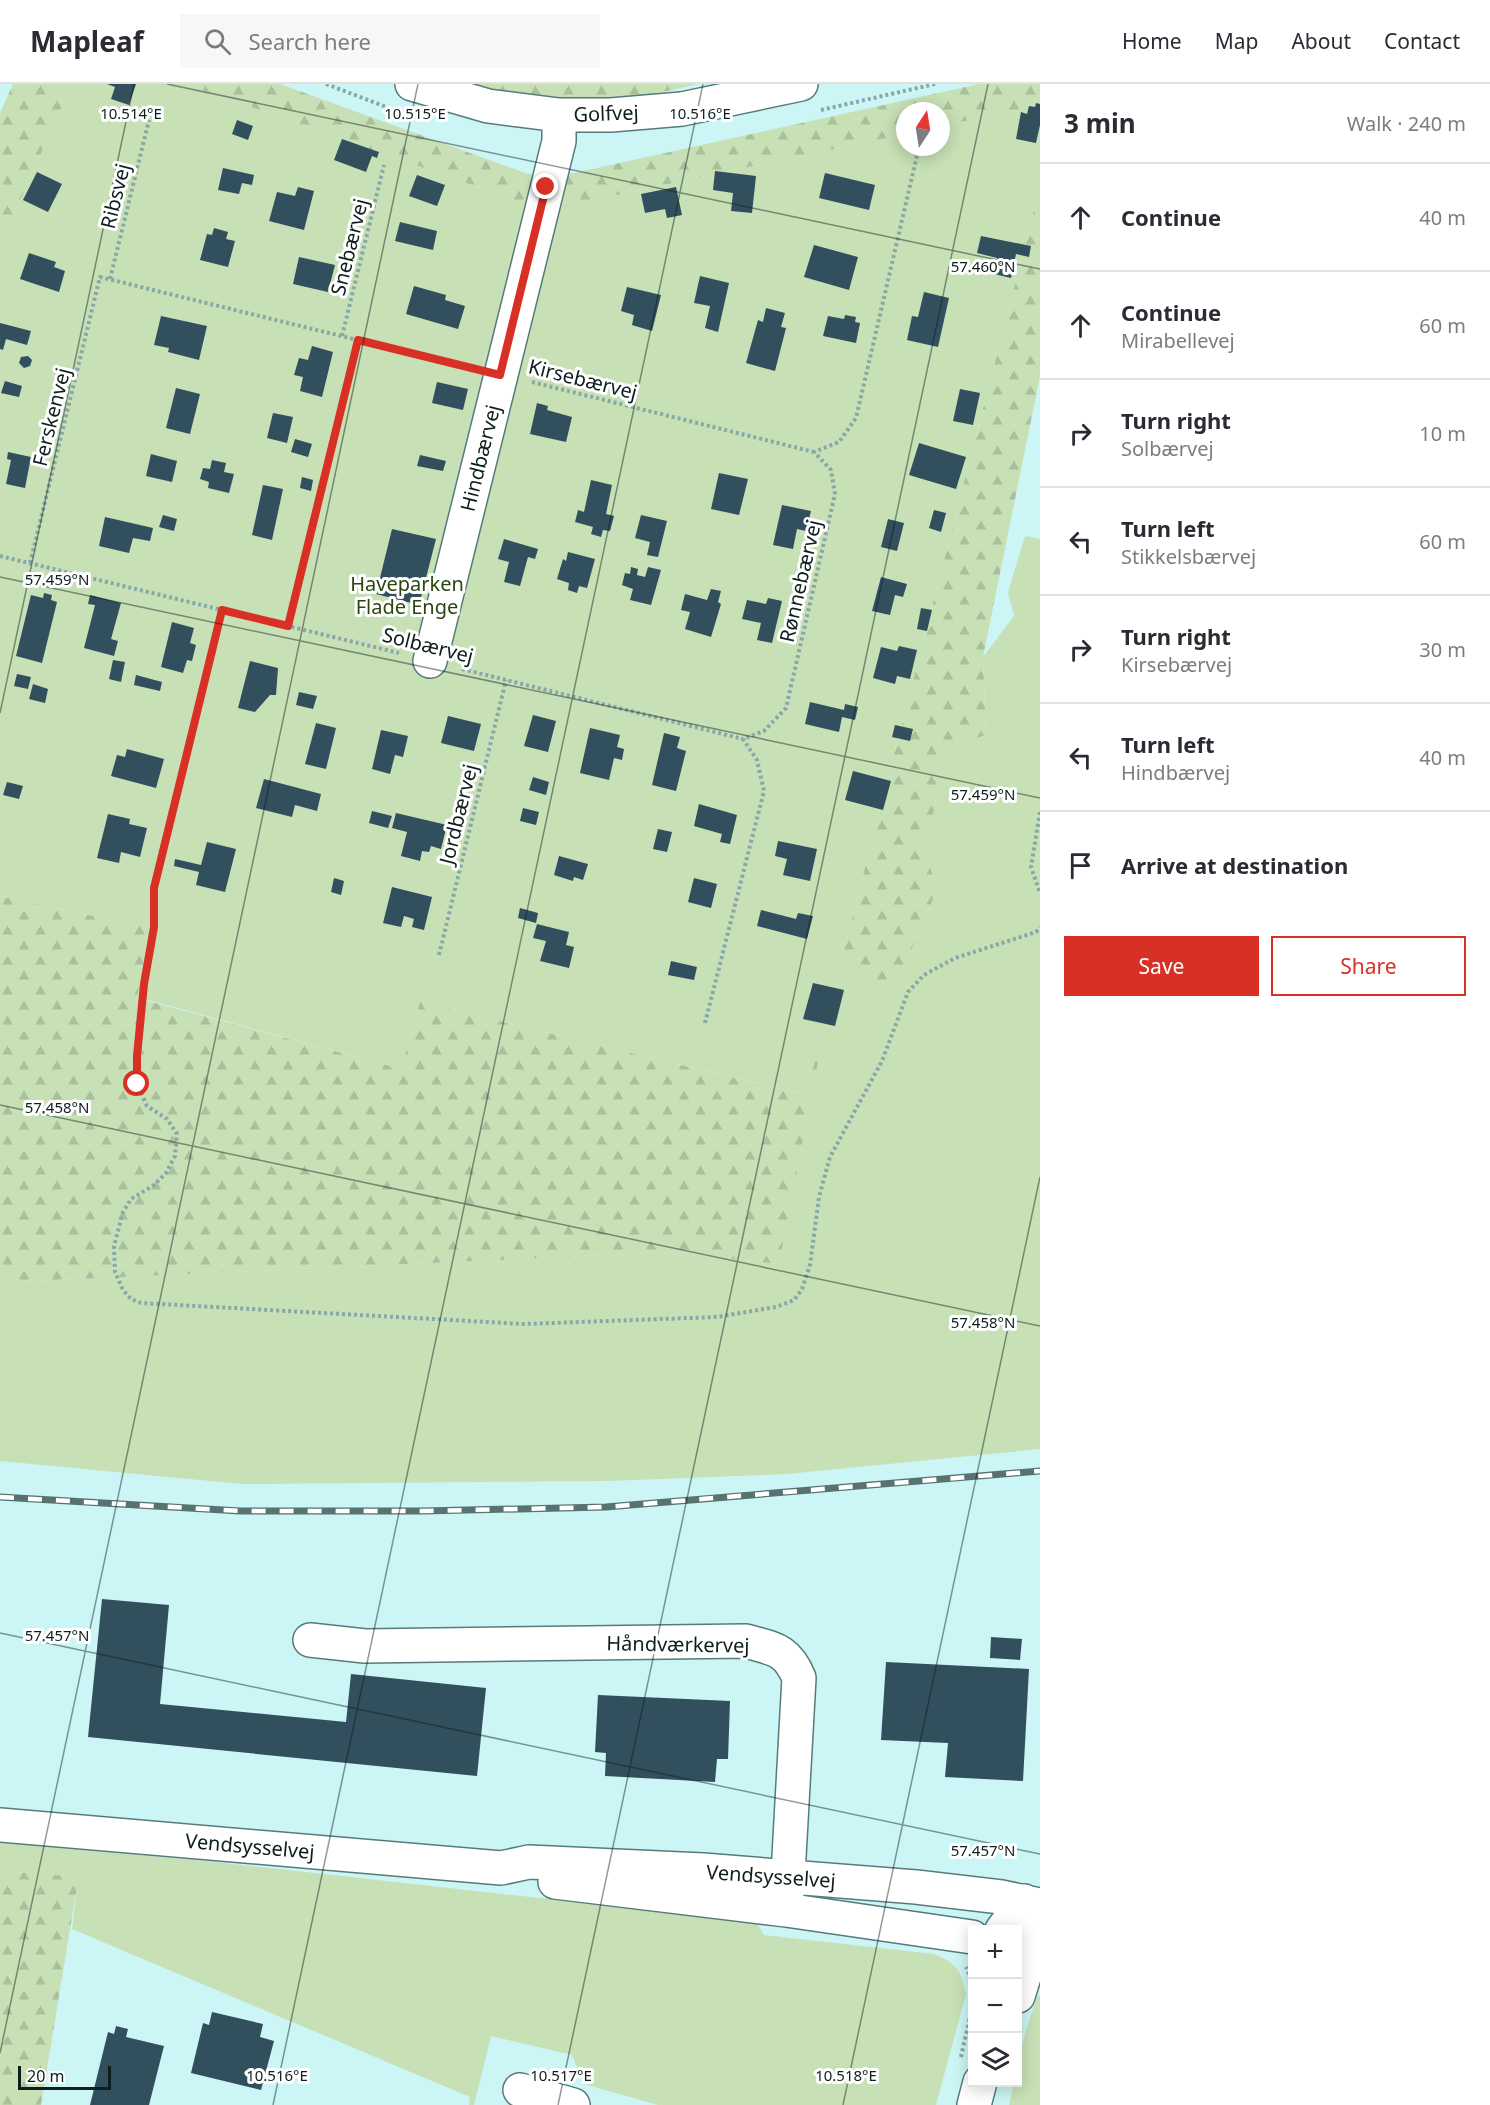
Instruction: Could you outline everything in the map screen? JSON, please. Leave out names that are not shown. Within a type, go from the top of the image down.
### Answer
[{"type":"street","name":"Golfvej","points":[[412,84],[488,106],[559,115],[610,115],[682,109],[801,84]]},
{"type":"street","name":"Hindbærvej","points":[[430,661],[559,141],[559,115]]},
{"type":"street","name":"Håndværkervej","points":[[310,1640],[365,1646],[746,1641],[774,1649],[792,1661],[799,1678],[786,1894]]},
{"type":"street","name":"Vendsysselvej","points":[[0,1825],[501,1868],[529,1862],[703,1870],[968,1950]]},
{"type":"street","name":"Vendsysselvej","points":[[786,1894],[916,1887],[1032,1903]]},
{"type":"street","points":[[1007,1925],[1032,1903]]},
{"type":"street","points":[[1022,1979],[1030,1947],[1032,1903]]},
{"type":"street","points":[[971,2087],[974,2105]]},
{"type":"street","points":[[520,2090],[573,2105]]},
{"type":"path","name":"Ribsvej","points":[[110,279],[149,120]]},
{"type":"path","points":[[814,452],[839,442],[856,418],[917,156]]},
{"type":"path","name":"Snebærvej","points":[[342,336],[384,165]]},
{"type":"path","name":"Kirsebærvej","points":[[100,277],[814,452]]},
{"type":"path","name":"Ferskenvej","points":[[30,563],[100,277]]},
{"type":"path","points":[[288,626],[358,340]]},
{"type":"path","name":"Rønnebærvej","points":[[743,739],[764,730],[786,708],[836,494],[831,470],[814,452]]},
{"type":"path","name":"Solbærvej","points":[[0,556],[743,739]]},
{"type":"path","points":[[222,610],[154,888],[154,927],[144,984],[137,1056],[137,1084],[147,1106],[167,1119],[177,1134],[175,1156],[166,1173],[154,1185],[131,1199],[123,1212],[114,1246],[115,1272],[130,1299],[141,1303],[524,1324],[717,1317],[776,1307],[794,1300],[802,1289],[810,1265],[819,1197],[831,1157],[882,1061],[908,992],[924,975],[955,958],[1036,932],[1040,927]]},
{"type":"path","name":"Jordbærvej","points":[[439,955],[506,680]]},
{"type":"path","points":[[705,1023],[764,791],[757,760],[743,739]]},
{"type":"path","points":[[1040,812],[1038,837],[1031,867],[1040,893]]},
{"type":"path","points":[[971,2033],[972,1979]]},
{"type":"green space","points":[[13,84],[72,84],[0,245],[0,113]]},
{"type":"green space","name":"Haveparken Flade Enge","points":[[72,84],[186,84],[520,202],[578,203],[896,136],[896,156],[950,156],[950,124],[1040,106],[1040,187],[842,957],[881,1001],[905,964],[937,890],[925,850],[948,746],[986,735],[983,657],[1014,616],[1008,592],[1025,536],[1040,539],[1040,1449],[787,1474],[607,1481],[242,1484],[0,1461],[0,1278],[34,1281],[674,1252],[779,1264],[824,1030],[807,1095],[420,1002],[401,1069],[137,997],[150,928],[0,896],[0,245]]},
{"type":"green space","points":[[186,84],[280,84],[528,174],[574,173],[896,102],[896,136],[578,203],[520,202]]},
{"type":"green space","points":[[451,84],[698,84],[624,101],[541,105]]},
{"type":"green space","points":[[979,84],[1040,84],[1040,106],[950,124],[950,102],[897,102]]},
{"type":"green space","points":[[1040,187],[1040,376],[983,657],[986,735],[948,747],[925,850],[937,890],[905,964],[881,1001],[842,957]]},
{"type":"green space","points":[[0,896],[150,928],[137,998],[401,1069],[420,1002],[806,1095],[827,1016],[779,1264],[674,1252],[34,1281],[0,1278]]},
{"type":"green space","points":[[0,1843],[206,1861],[756,1922],[764,1935],[934,1954],[957,1968],[966,1994],[936,2105],[658,2105],[584,2084],[572,2055],[491,2036],[474,2105],[469,2105],[470,2097],[72,1929],[77,1887],[70,1876],[0,1871]]},
{"type":"green space","points":[[0,1871],[70,1876],[77,1887],[41,2105],[0,2105]]},
{"type":"green space","points":[[1040,1995],[1040,2105],[1009,2105],[1013,2087],[1022,2087],[1022,2046],[1037,1997]]},
{"type":"building","points":[[107,84],[136,84],[129,105],[111,99],[115,87]]},
{"type":"building","points":[[1036,103],[1040,104],[1040,125],[1036,143],[1016,139],[1021,112],[1027,114],[1029,106],[1035,107]]},
{"type":"building","points":[[237,120],[253,126],[248,140],[232,134]]},
{"type":"building","points":[[342,139],[379,152],[377,158],[372,156],[366,172],[334,160]]},
{"type":"building","points":[[223,168],[254,175],[252,185],[242,183],[239,194],[218,190]]},
{"type":"building","points":[[715,171],[756,176],[752,213],[731,211],[733,193],[713,190]]},
{"type":"building","points":[[37,172],[62,184],[48,212],[23,200]]},
{"type":"building","points":[[825,173],[875,185],[869,210],[819,198]]},
{"type":"building","points":[[417,175],[445,185],[437,206],[409,196]]},
{"type":"building","points":[[298,187],[314,191],[304,230],[269,221],[277,192],[295,196]]},
{"type":"building","points":[[676,187],[682,215],[667,218],[665,209],[645,213],[641,194]]},
{"type":"building","points":[[400,222],[437,231],[433,250],[395,241]]},
{"type":"building","points":[[214,228],[228,232],[226,239],[235,241],[228,267],[200,260],[207,234],[212,235]]},
{"type":"building","points":[[981,236],[1031,246],[1029,257],[1016,254],[1011,278],[994,274],[997,258],[977,253]]},
{"type":"building","points":[[814,245],[858,257],[849,290],[804,277]]},
{"type":"building","points":[[29,253],[56,262],[54,267],[65,271],[59,292],[20,279]]},
{"type":"building","points":[[299,257],[335,265],[328,292],[293,284]]},
{"type":"building","points":[[700,276],[729,283],[718,332],[705,328],[710,306],[694,303]]},
{"type":"building","points":[[414,286],[446,295],[445,300],[465,306],[458,329],[406,314]]},
{"type":"building","points":[[627,287],[661,295],[652,331],[632,325],[634,315],[621,311]]},
{"type":"building","points":[[924,292],[949,298],[938,347],[907,340],[912,316],[918,317]]},
{"type":"building","points":[[766,308],[785,313],[781,327],[786,328],[775,371],[746,363],[758,320],[763,322]]},
{"type":"building","points":[[845,315],[856,317],[855,322],[860,323],[856,343],[823,336],[828,316],[844,319]]},
{"type":"building","points":[[161,316],[207,326],[199,360],[168,352],[169,348],[154,345]]},
{"type":"building","points":[[0,323],[31,331],[27,345],[6,339],[3,350],[0,349]]},
{"type":"building","points":[[312,346],[333,352],[322,397],[300,391],[303,377],[294,375],[299,358],[308,360]]},
{"type":"building","points":[[28,356],[32,360],[30,366],[24,368],[19,363],[21,357]]},
{"type":"building","points":[[5,381],[22,386],[19,397],[1,393]]},
{"type":"building","points":[[437,382],[468,389],[463,410],[432,403]]},
{"type":"building","points":[[176,388],[200,394],[190,434],[166,428]]},
{"type":"building","points":[[960,389],[980,393],[973,425],[953,421]]},
{"type":"building","points":[[537,403],[548,406],[547,410],[572,417],[566,442],[530,434]]},
{"type":"building","points":[[273,413],[293,417],[287,443],[267,438]]},
{"type":"building","points":[[295,439],[312,444],[308,457],[291,452]]},
{"type":"building","points":[[919,443],[966,457],[956,489],[909,475]]},
{"type":"building","points":[[8,452],[31,457],[25,488],[6,484],[11,460],[7,459]]},
{"type":"building","points":[[151,454],[177,461],[172,482],[146,476]]},
{"type":"building","points":[[420,455],[446,461],[443,471],[417,466]]},
{"type":"building","points":[[212,460],[226,463],[224,472],[234,474],[229,493],[208,488],[209,482],[200,479],[203,468],[210,469]]},
{"type":"building","points":[[719,473],[748,479],[739,515],[711,509]]},
{"type":"building","points":[[302,477],[313,480],[311,491],[300,488]]},
{"type":"building","points":[[591,480],[612,485],[606,514],[614,516],[610,531],[603,530],[601,537],[591,534],[593,527],[575,522],[578,510],[584,512]]},
{"type":"building","points":[[263,485],[283,489],[272,540],[252,535]]},
{"type":"building","points":[[782,505],[811,511],[806,531],[797,529],[793,549],[773,545]]},
{"type":"building","points":[[934,510],[946,513],[941,532],[929,528]]},
{"type":"building","points":[[163,515],[177,519],[174,531],[159,527]]},
{"type":"building","points":[[641,515],[667,521],[658,557],[647,555],[650,542],[635,538]]},
{"type":"building","points":[[105,517],[153,528],[150,541],[133,538],[129,553],[99,546]]},
{"type":"building","points":[[888,519],[904,523],[897,551],[881,547]]},
{"type":"building","points":[[392,529],[436,539],[419,605],[376,594]]},
{"type":"building","points":[[504,539],[538,549],[535,559],[528,557],[520,586],[504,582],[509,562],[498,559]]},
{"type":"building","points":[[568,552],[595,559],[587,588],[579,586],[577,593],[568,590],[569,583],[557,579],[563,559],[566,561]]},
{"type":"building","points":[[631,567],[638,569],[637,575],[645,577],[648,567],[661,570],[651,605],[630,600],[633,589],[622,585],[625,573],[630,574]]},
{"type":"building","points":[[881,577],[907,584],[903,597],[895,595],[890,615],[872,611]]},
{"type":"building","points":[[711,589],[721,591],[718,602],[721,604],[711,637],[685,629],[690,612],[681,610],[685,594],[707,600]]},
{"type":"building","points":[[44,593],[52,595],[51,600],[57,602],[42,663],[16,656],[31,595],[43,598]]},
{"type":"building","points":[[90,595],[121,603],[111,639],[118,641],[114,656],[84,648],[95,605],[88,604]]},
{"type":"building","points":[[768,598],[782,601],[772,643],[757,640],[761,623],[742,619],[747,600],[766,604]]},
{"type":"building","points":[[921,608],[932,610],[927,631],[917,629]]},
{"type":"building","points":[[172,622],[194,628],[190,643],[196,645],[192,661],[187,660],[183,673],[161,667]]},
{"type":"building","points":[[899,646],[917,650],[910,679],[897,676],[895,684],[873,678],[881,647],[897,651]]},
{"type":"building","points":[[113,660],[125,662],[121,682],[109,679]]},
{"type":"building","points":[[250,661],[278,668],[276,695],[270,695],[255,712],[238,708]]},
{"type":"building","points":[[17,674],[31,677],[28,689],[14,686]]},
{"type":"building","points":[[136,675],[162,682],[160,691],[134,685]]},
{"type":"building","points":[[33,684],[48,689],[45,703],[29,699]]},
{"type":"building","points":[[299,692],[317,696],[313,709],[296,705]]},
{"type":"building","points":[[810,702],[844,710],[845,704],[858,707],[855,720],[842,717],[839,732],[805,724]]},
{"type":"building","points":[[533,715],[556,721],[548,752],[524,746]]},
{"type":"building","points":[[448,716],[481,724],[474,751],[441,743]]},
{"type":"building","points":[[316,723],[336,728],[326,769],[305,764]]},
{"type":"building","points":[[895,725],[913,729],[910,741],[892,737]]},
{"type":"building","points":[[590,728],[620,735],[617,747],[624,749],[622,760],[614,758],[609,780],[580,773]]},
{"type":"building","points":[[381,730],[408,736],[403,757],[395,755],[390,774],[372,769]]},
{"type":"building","points":[[664,733],[680,737],[677,748],[686,751],[676,791],[652,785]]},
{"type":"building","points":[[127,749],[164,759],[156,788],[111,776],[117,755],[125,757]]},
{"type":"building","points":[[853,771],[891,781],[883,810],[845,800]]},
{"type":"building","points":[[533,777],[549,782],[546,795],[529,790]]},
{"type":"building","points":[[264,779],[321,794],[317,811],[295,805],[292,817],[256,808]]},
{"type":"building","points":[[7,782],[23,786],[19,799],[3,795]]},
{"type":"building","points":[[699,804],[737,815],[730,844],[720,842],[722,834],[694,826]]},
{"type":"building","points":[[523,808],[539,812],[536,825],[520,821]]},
{"type":"building","points":[[372,811],[392,816],[388,828],[369,823]]},
{"type":"building","points":[[396,813],[447,825],[441,849],[431,846],[429,852],[422,851],[420,861],[401,856],[407,832],[392,828]]},
{"type":"building","points":[[108,814],[130,819],[129,824],[147,828],[140,857],[121,852],[119,863],[97,858]]},
{"type":"building","points":[[658,829],[672,832],[667,852],[653,849]]},
{"type":"building","points":[[778,841],[817,849],[810,881],[783,875],[787,859],[775,856]]},
{"type":"building","points":[[207,842],[236,849],[225,892],[196,885],[199,872],[174,866],[175,859],[201,865]]},
{"type":"building","points":[[559,856],[588,864],[583,880],[574,877],[573,881],[554,875]]},
{"type":"building","points":[[334,878],[344,881],[341,895],[331,892]]},
{"type":"building","points":[[694,878],[717,884],[711,908],[688,902]]},
{"type":"building","points":[[392,887],[432,897],[424,930],[412,927],[414,919],[404,916],[401,927],[383,923]]},
{"type":"building","points":[[520,908],[538,913],[536,923],[518,918]]},
{"type":"building","points":[[761,910],[796,919],[798,913],[813,916],[807,939],[757,926]]},
{"type":"building","points":[[537,924],[569,932],[566,945],[574,947],[569,968],[540,961],[546,941],[533,938]]},
{"type":"building","points":[[671,961],[697,967],[694,980],[668,975]]},
{"type":"building","points":[[813,983],[844,990],[835,1026],[803,1019]]},
{"type":"building","points":[[102,1599],[169,1605],[160,1704],[346,1722],[351,1674],[486,1688],[477,1776],[88,1737]]},
{"type":"building","points":[[991,1637],[1022,1639],[1020,1660],[990,1658]]},
{"type":"building","points":[[886,1662],[1029,1669],[1023,1781],[945,1777],[948,1743],[881,1740]]},
{"type":"building","points":[[598,1695],[730,1701],[728,1759],[717,1759],[715,1782],[605,1776],[606,1753],[595,1752]]},
{"type":"building","points":[[212,2012],[263,2024],[260,2037],[274,2041],[261,2090],[191,2073],[203,2023],[209,2025]]},
{"type":"building","points":[[116,2026],[128,2029],[126,2037],[164,2046],[149,2105],[90,2105],[108,2032],[114,2034]]},
{"type":"railway","points":[[0,1497],[240,1511],[423,1511],[606,1507],[1040,1471]]},
{"type":"route","points":[[137,1084],[137,1056],[144,984],[154,927],[154,888],[222,610],[288,626],[358,340],[500,375],[546,187]]}]
